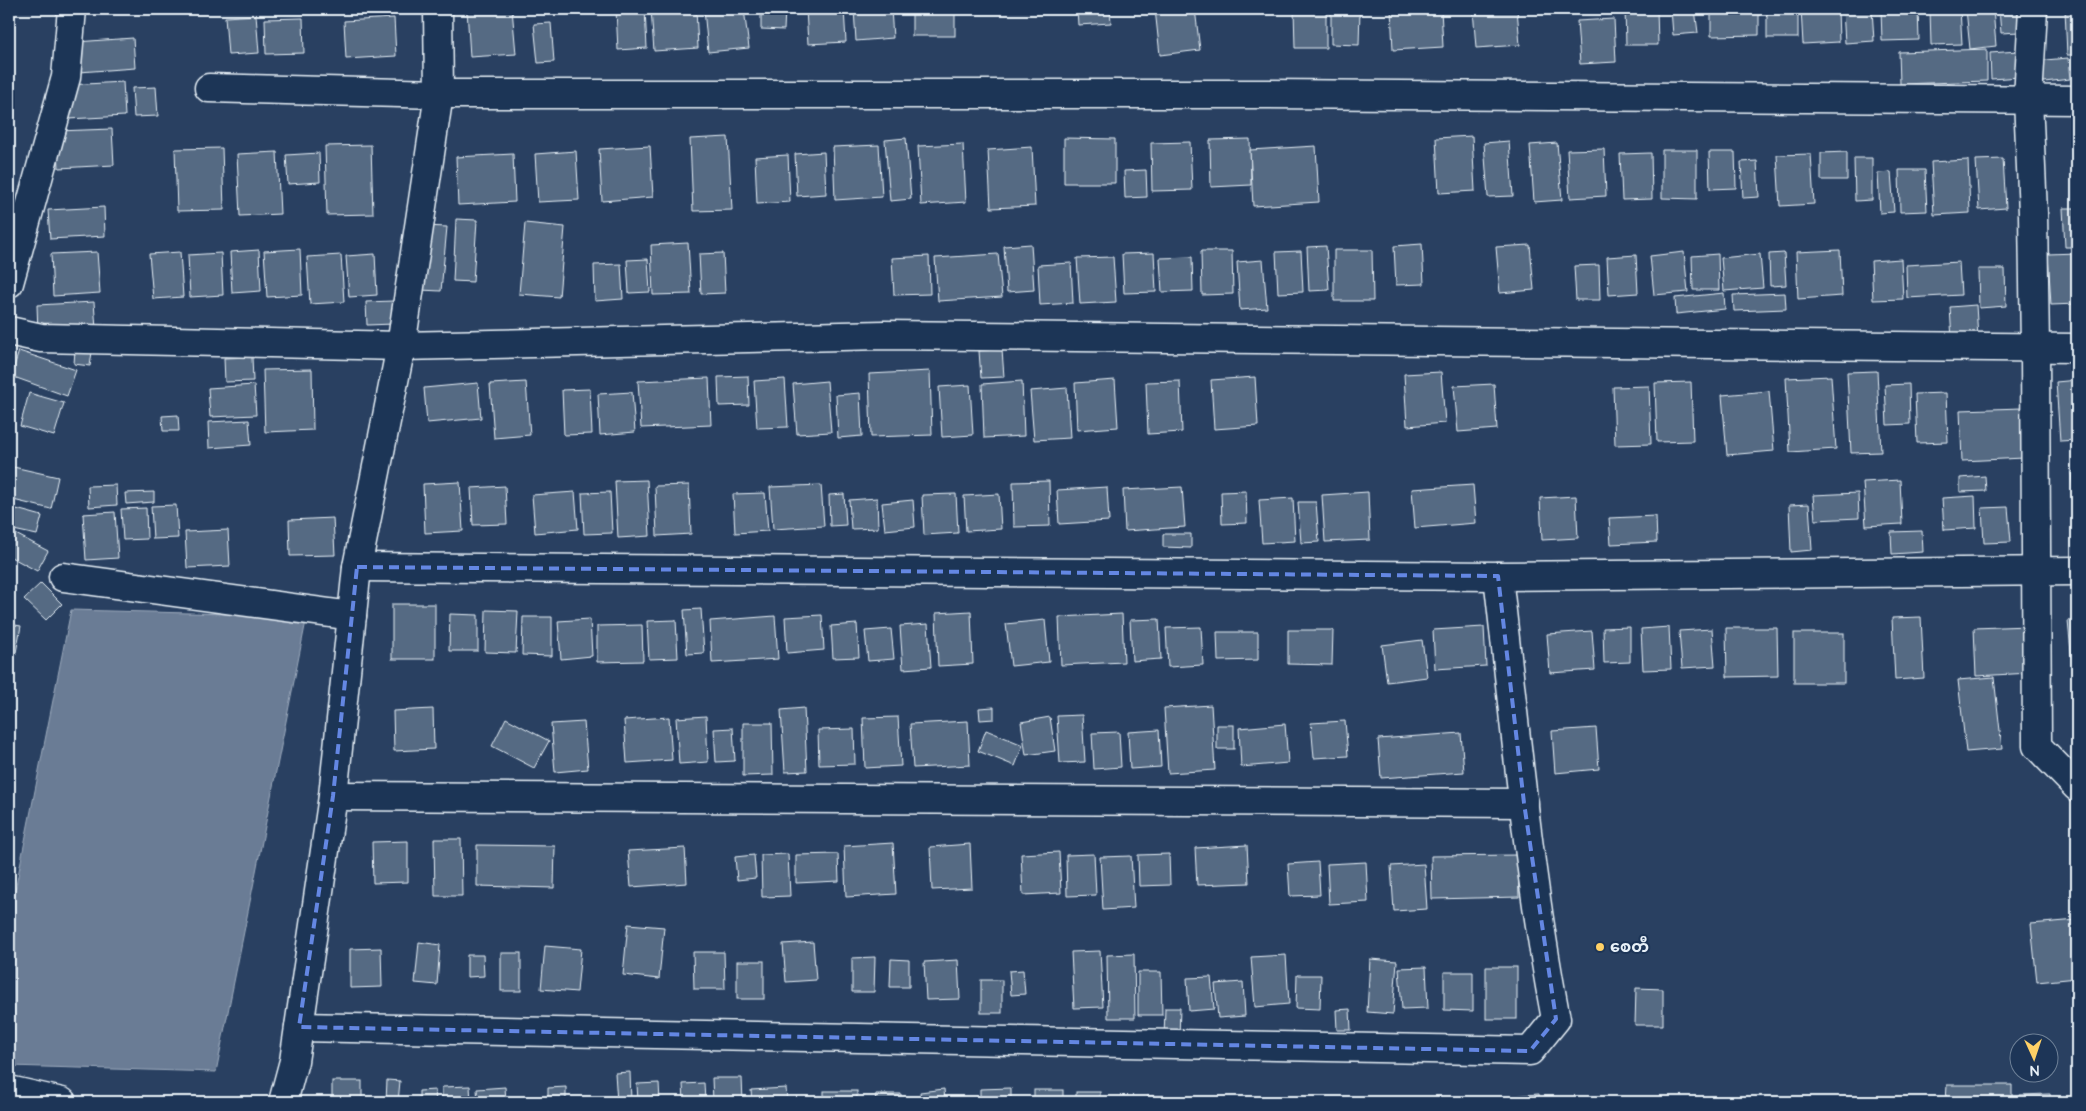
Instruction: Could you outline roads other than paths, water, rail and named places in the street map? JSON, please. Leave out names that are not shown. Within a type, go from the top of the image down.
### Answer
[{"type":"street","points":[[9,283],[66,77],[72,9]]},
{"type":"street","points":[[283,1102],[294,1061],[333,796],[357,567],[401,346],[438,94],[438,9]]},
{"type":"street","points":[[2033,9],[2028,99],[2033,213],[2035,348],[2037,746],[2077,788]]},
{"type":"street","points":[[208,88],[438,94],[1277,94],[2077,100]]},
{"type":"street","points":[[9,331],[41,338],[401,346],[884,336],[2077,348]]},
{"type":"street","points":[[357,567],[1498,576],[2077,571]]},
{"type":"street","points":[[299,1027],[1530,1052],[1556,1019],[1547,974],[1524,803],[1498,576]]},
{"type":"street","points":[[63,577],[352,616]]},
{"type":"street","points":[[333,796],[1524,803]]},
{"type":"street","points":[[9,1090],[62,1102]]},
{"type":"water","points":[[71,610],[307,616],[216,1072],[9,1066],[9,921]]},
{"type":"place","name":"စေတီ","points":[[1600,947]]}]
